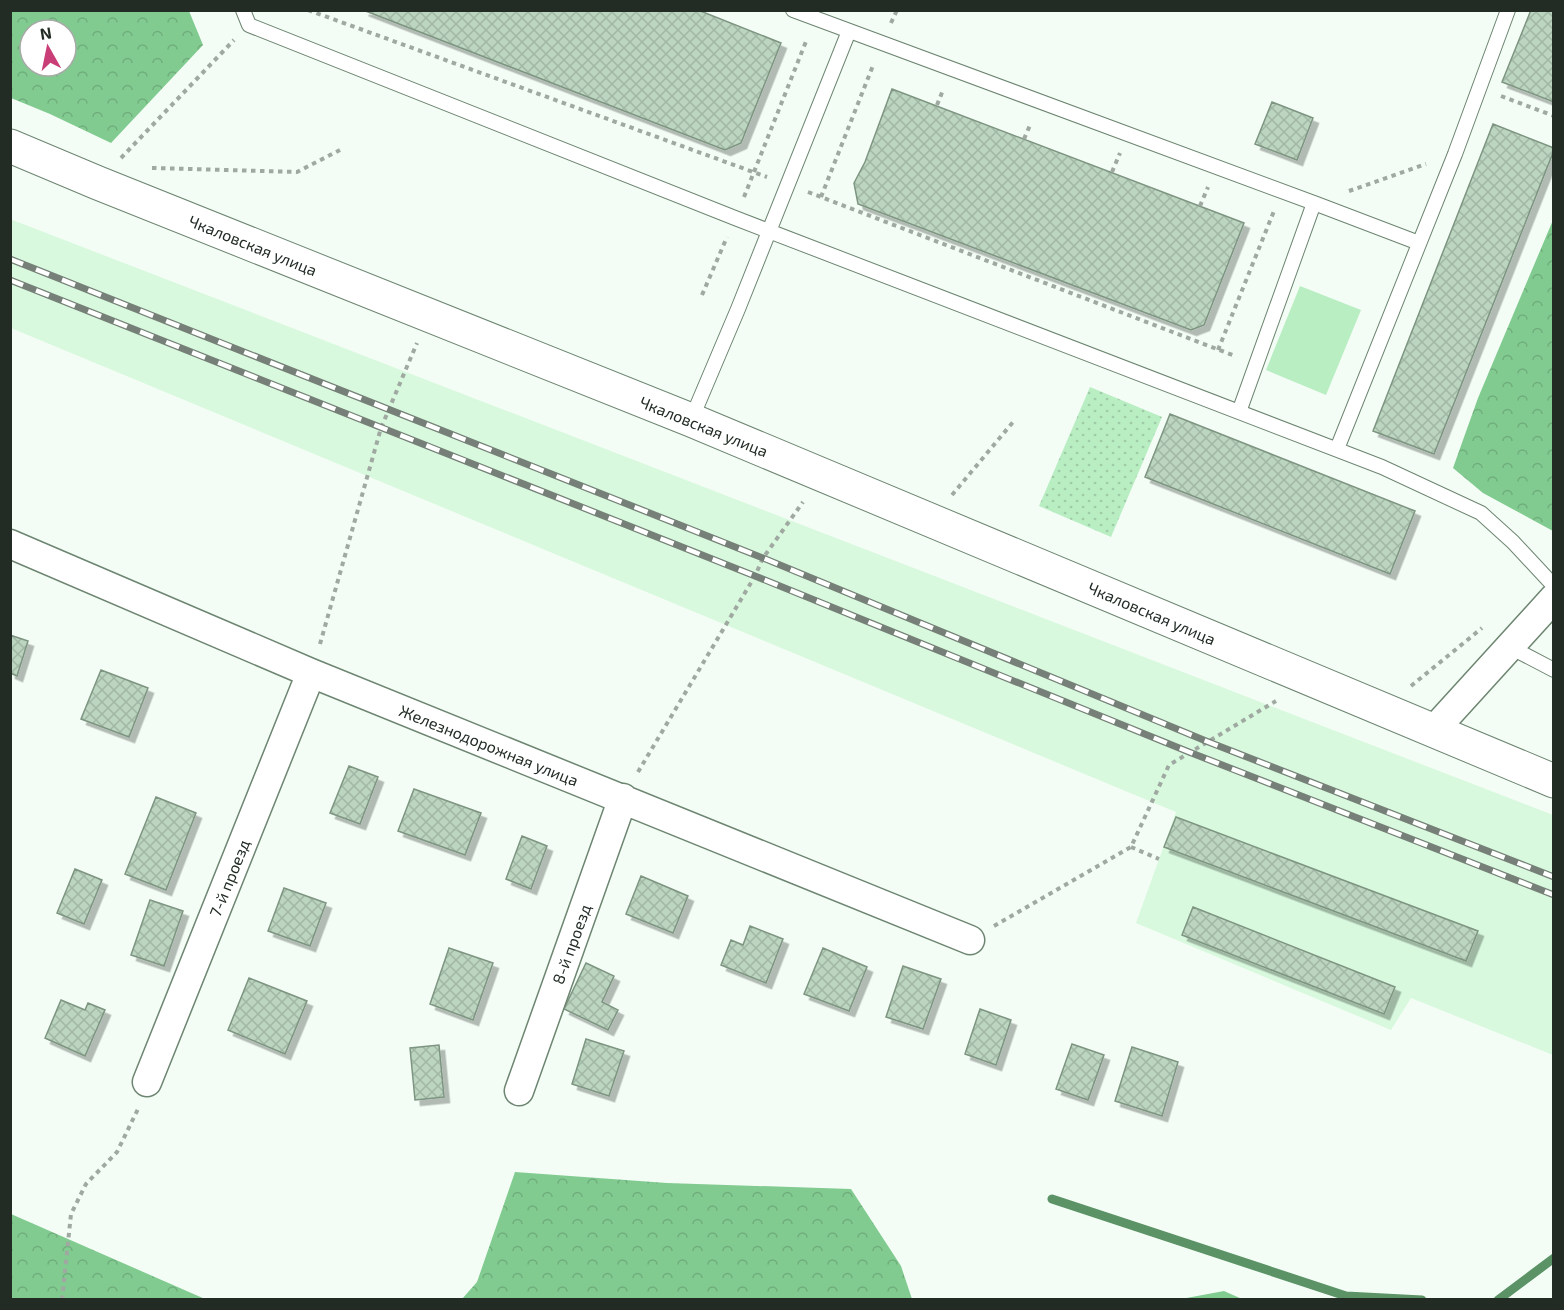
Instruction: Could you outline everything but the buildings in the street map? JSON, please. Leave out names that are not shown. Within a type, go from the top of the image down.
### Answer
[{"type":"street","name":"Чкаловская улица","points":[[10,146],[690,420],[1401,700],[1434,731],[1554,781]]},
{"type":"street","name":"Железнодорожная улица","points":[[10,544],[311,673],[970,940]]},
{"type":"street","points":[[1434,731],[1554,598]]},
{"type":"street","name":"7-й проезд","points":[[147,1082],[311,673]]},
{"type":"street","name":"8-й проезд","points":[[519,1091],[623,798]]},
{"type":"lane","points":[[243,10],[249,25],[735,218],[1382,467],[1481,513],[1513,542],[1554,586]]},
{"type":"lane","points":[[793,10],[1419,243]]},
{"type":"lane","points":[[1337,449],[1455,154],[1508,10]]},
{"type":"lane","points":[[690,420],[849,31]]},
{"type":"lane","points":[[1239,412],[1314,203]]},
{"type":"lane","points":[[1510,647],[1554,670]]},
{"type":"path","points":[[702,295],[815,19]]},
{"type":"path","points":[[120,159],[249,25]]},
{"type":"path","points":[[820,197],[882,43]]},
{"type":"path","points":[[1479,88],[1554,116]]},
{"type":"path","points":[[1110,147],[1121,151]]},
{"type":"path","points":[[147,168],[297,172],[340,150]]},
{"type":"path","points":[[1218,350],[1274,209],[1314,203],[1455,154]]},
{"type":"path","points":[[311,673],[381,428],[418,340]]},
{"type":"path","points":[[945,503],[1014,422]]},
{"type":"path","points":[[623,798],[755,576],[763,558],[805,498]]},
{"type":"path","points":[[1401,700],[1484,627]]},
{"type":"path","points":[[970,940],[1131,847],[1169,765],[1286,696]]},
{"type":"path","points":[[1131,847],[1159,859]]},
{"type":"path","points":[[62,1299],[71,1214],[86,1184],[117,1152],[135,1118],[147,1082]]},
{"type":"shaded area","points":[[10,219],[1553,815],[1553,1055],[1411,998],[1391,1030],[1136,923],[1176,812],[11,328]]},
{"type":"shaded area","points":[[1300,286],[1361,310],[1326,395],[1266,370]]},
{"type":"shaded area","points":[[1090,387],[1162,417],[1111,537],[1039,506]]},
{"type":"green space","points":[[10,11],[189,11],[203,45],[111,143],[11,98]]},
{"type":"green space","points":[[1553,220],[1554,531],[1483,493],[1453,468],[1478,398]]},
{"type":"green space","points":[[515,1172],[667,1183],[851,1189],[901,1266],[912,1299],[462,1299],[477,1282]]},
{"type":"green space","points":[[11,1214],[205,1299],[11,1299]]},
{"type":"green space","points":[[1224,1291],[1242,1299],[1181,1299]]},
{"type":"waterway","points":[[1052,1199],[1346,1296],[1422,1300]]},
{"type":"waterway","points":[[1498,1300],[1554,1258]]},
{"type":"railway","points":[[10,259],[763,558],[1206,741],[1554,877]]},
{"type":"railway","points":[[10,280],[755,576],[1189,752],[1554,895]]}]
